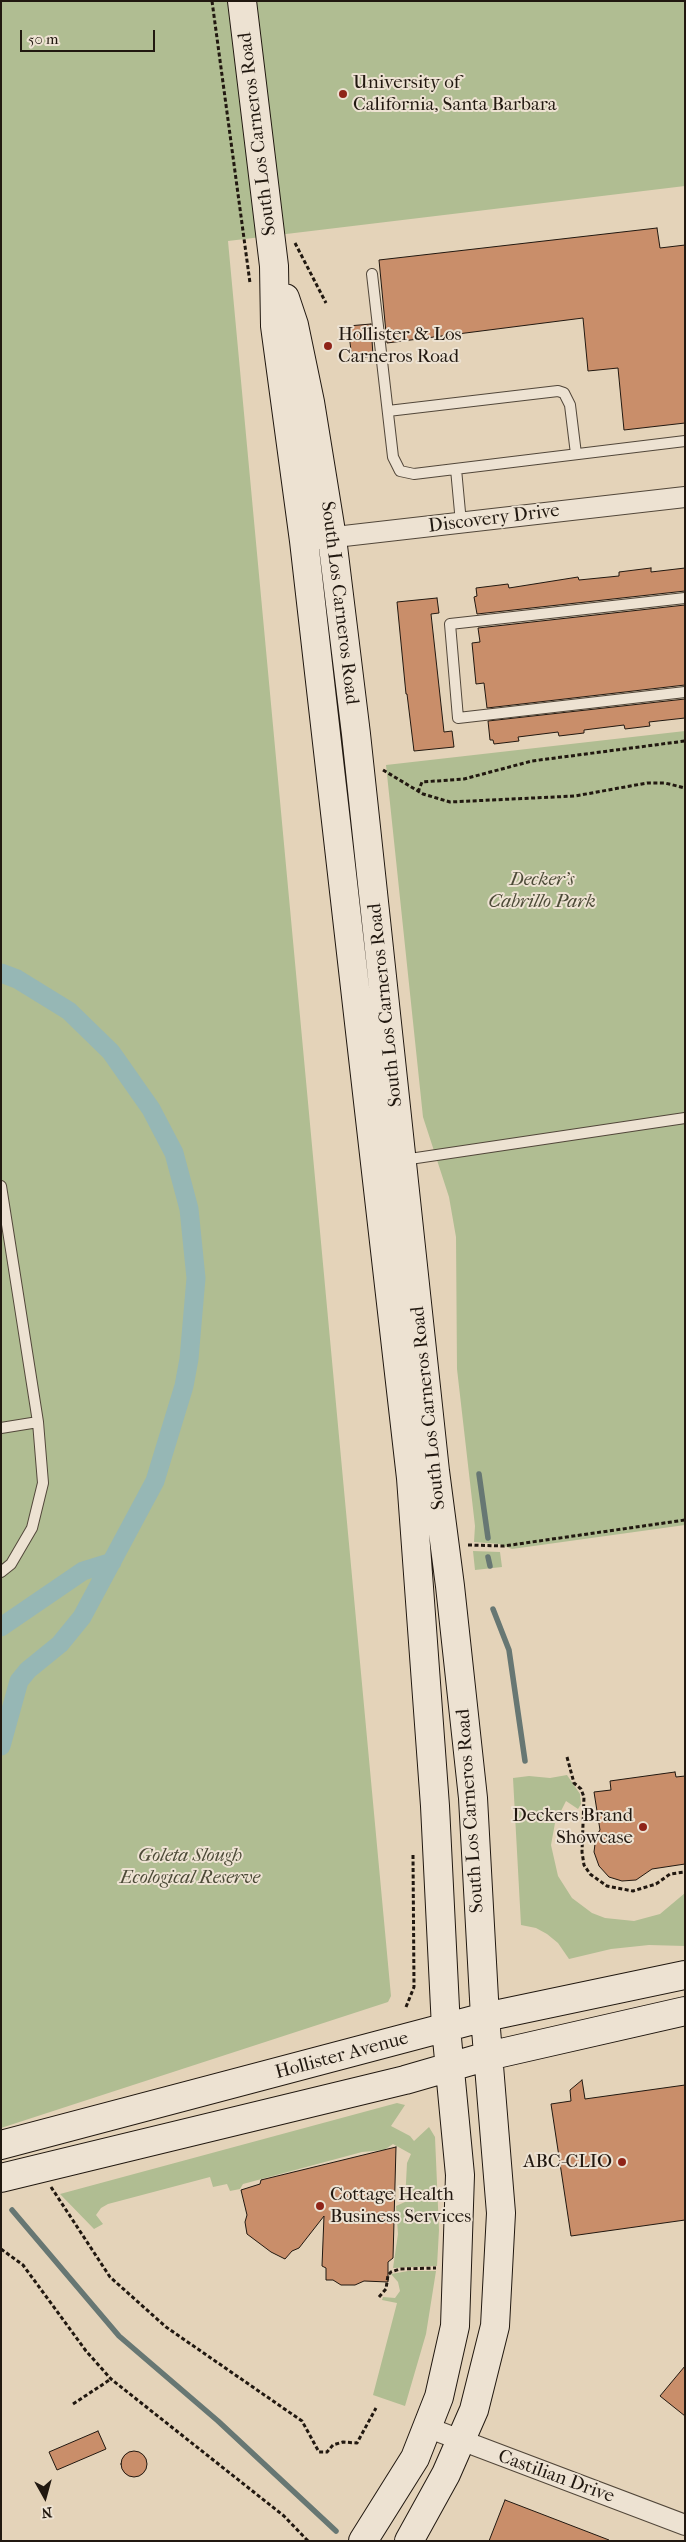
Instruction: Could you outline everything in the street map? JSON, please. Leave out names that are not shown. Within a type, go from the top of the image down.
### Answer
[{"type":"main road","name":"South Los Carneros Road","points":[[242,1],[274,266],[275,326],[304,541],[411,1478],[435,1806],[446,2028],[460,2175],[455,2326],[439,2397],[429,2428],[415,2458],[369,2531]]},
{"type":"main road","name":"South Los Carneros Road","points":[[274,266],[294,325],[310,402],[332,538],[473,1798],[485,2017],[501,2213],[494,2326],[474,2410],[446,2474],[409,2541]]},
{"type":"main road","name":"Hollister Avenue","points":[[1,2145],[485,2017],[685,1975]]},
{"type":"main road","name":"Hollister Avenue","points":[[1,2178],[310,2104],[488,2056],[685,2011]]},
{"type":"street","name":"Discovery Drive","points":[[304,541],[685,497]]},
{"type":"street","name":"Castilian Drive","points":[[429,2428],[685,2525]]},
{"type":"lane","points":[[372,274],[393,457],[400,471],[414,474],[685,441]]},
{"type":"lane","points":[[388,412],[558,392],[564,394],[570,405],[576,454]]},
{"type":"lane","points":[[456,469],[461,523]]},
{"type":"lane","points":[[685,598],[450,624],[458,718],[685,692]]},
{"type":"lane","points":[[402,1160],[685,1118]]},
{"type":"lane","points":[[1,1186],[38,1422],[43,1483],[32,1528],[10,1564],[1,1572]]},
{"type":"lane","points":[[1,1428],[38,1422]]},
{"type":"path","points":[[212,1],[251,293]]},
{"type":"path","points":[[294,235],[296,245],[326,303]]},
{"type":"path","points":[[418,792],[422,782],[464,779],[532,761],[685,742]]},
{"type":"path","points":[[380,769],[418,792],[450,802],[575,796],[647,783],[665,783],[685,788]]},
{"type":"path","points":[[468,1545],[485,1548],[504,1546],[685,1520]]},
{"type":"path","points":[[567,1757],[574,1783],[582,1788],[584,1797],[582,1852],[584,1865],[590,1874],[607,1886],[633,1890],[656,1884],[670,1874],[685,1872]]},
{"type":"path","points":[[406,2007],[414,1987],[413,1847]]},
{"type":"path","points":[[49,2185],[110,2277],[166,2327],[302,2422],[319,2452],[327,2452],[333,2445],[342,2442],[357,2443],[376,2408]]},
{"type":"path","points":[[1,2248],[23,2265],[86,2351],[111,2379],[284,2516],[308,2541]]},
{"type":"path","points":[[379,2297],[386,2289],[388,2275],[391,2272],[400,2269],[439,2268]]},
{"type":"path","points":[[73,2404],[111,2379]]},
{"type":"green space","name":"Goleta Slough Ecological Reserve","points":[[1,1],[685,1],[685,186],[228,241],[391,1996],[388,2002],[1,2128]]},
{"type":"green space","name":"Decker's Cabrillo Park","points":[[685,731],[685,1525],[512,1549],[499,1544],[474,1542],[475,1526],[457,1369],[456,1237],[449,1197],[423,1117],[386,765]]},
{"type":"green space","points":[[473,1551],[500,1552],[502,1567],[475,1570]]},
{"type":"green space","points":[[567,1775],[580,1794],[581,1804],[578,1809],[566,1801],[555,1823],[551,1845],[558,1876],[572,1898],[592,1913],[605,1918],[634,1921],[660,1914],[685,1893],[685,1946],[649,1945],[611,1949],[569,1959],[558,1943],[547,1934],[536,1928],[521,1925],[513,1778],[529,1776],[550,1778]]},
{"type":"green space","points":[[397,2103],[405,2105],[391,2126],[410,2136],[414,2141],[429,2127],[435,2137],[439,2230],[437,2266],[393,2268],[398,2234],[396,2206],[405,2202],[407,2163],[411,2154],[393,2144],[384,2150],[362,2152],[243,2184],[240,2189],[230,2191],[227,2184],[213,2187],[210,2177],[108,2204],[101,2208],[96,2215],[103,2224],[94,2229],[60,2194]]},
{"type":"green space","points":[[408,2271],[436,2271],[426,2334],[405,2406],[373,2395],[397,2303],[382,2300],[383,2297],[395,2298],[400,2291],[398,2282],[391,2274]]},
{"type":"building","points":[[657,228],[660,248],[685,245],[685,423],[624,430],[618,368],[588,371],[583,318],[387,343],[379,260]]},
{"type":"building","points":[[371,324],[373,356],[352,359],[348,326]]},
{"type":"building","points":[[651,568],[651,572],[685,568],[685,591],[477,614],[474,597],[477,596],[476,588],[508,584],[509,588],[578,577],[579,580],[619,576],[619,572]]},
{"type":"building","points":[[437,598],[439,613],[431,614],[444,732],[452,731],[454,747],[414,751],[397,602]]},
{"type":"building","points":[[685,605],[685,685],[487,708],[484,683],[476,684],[472,643],[480,642],[478,628]]},
{"type":"building","points":[[685,699],[685,718],[649,722],[650,726],[625,729],[624,725],[584,730],[584,733],[559,736],[558,732],[518,737],[519,741],[494,744],[493,740],[490,740],[488,721]]},
{"type":"building","name":"Deckers Brand Showcase","points":[[675,1772],[676,1777],[685,1776],[685,1864],[652,1869],[636,1880],[622,1881],[609,1877],[599,1866],[594,1852],[596,1836],[600,1830],[594,1792],[611,1790],[610,1781]]},
{"type":"building","name":"ABC-CLIO","points":[[582,2080],[585,2099],[685,2085],[685,2220],[571,2236],[551,2104],[571,2101],[570,2090]]},
{"type":"building","name":"Cottage Health Business Services","points":[[396,2147],[393,2258],[388,2262],[388,2282],[364,2281],[355,2285],[341,2285],[333,2280],[326,2280],[326,2268],[322,2266],[324,2216],[299,2248],[292,2251],[285,2259],[271,2252],[247,2234],[245,2222],[247,2215],[241,2190],[260,2184],[261,2180]]},
{"type":"building","points":[[685,2366],[685,2416],[660,2396]]},
{"type":"building","points":[[98,2431],[106,2449],[57,2470],[49,2452]]},
{"type":"building","points":[[134,2451],[143,2455],[147,2464],[143,2473],[134,2477],[125,2473],[121,2464],[125,2455]]},
{"type":"building","points":[[505,2500],[609,2540],[609,2541],[489,2541]]},
{"type":"waterway","points":[[1,973],[17,979],[69,1011],[111,1052],[151,1109],[174,1153],[189,1209],[196,1278],[189,1359],[184,1386],[155,1481],[82,1617],[60,1644],[28,1670],[19,1681],[1,1746]]},
{"type":"waterway","points":[[479,1474],[488,1538]]},
{"type":"waterway","points":[[488,1557],[490,1566]]},
{"type":"waterway","points":[[1,1627],[83,1571],[112,1562]]},
{"type":"waterway","points":[[493,1609],[509,1650],[525,1761]]},
{"type":"waterway","points":[[12,2210],[119,2336],[218,2421],[336,2531]]},
{"type":"place","name":"University of California, Santa Barbara","points":[[343,94]]},
{"type":"place","name":"Hollister & Los Carneros Road","points":[[328,346]]},
{"type":"place","name":"Deckers Brand Showcase","points":[[643,1827]]},
{"type":"place","name":"ABC-CLIO","points":[[622,2162]]},
{"type":"place","name":"Cottage Health Business Services","points":[[320,2206]]}]
